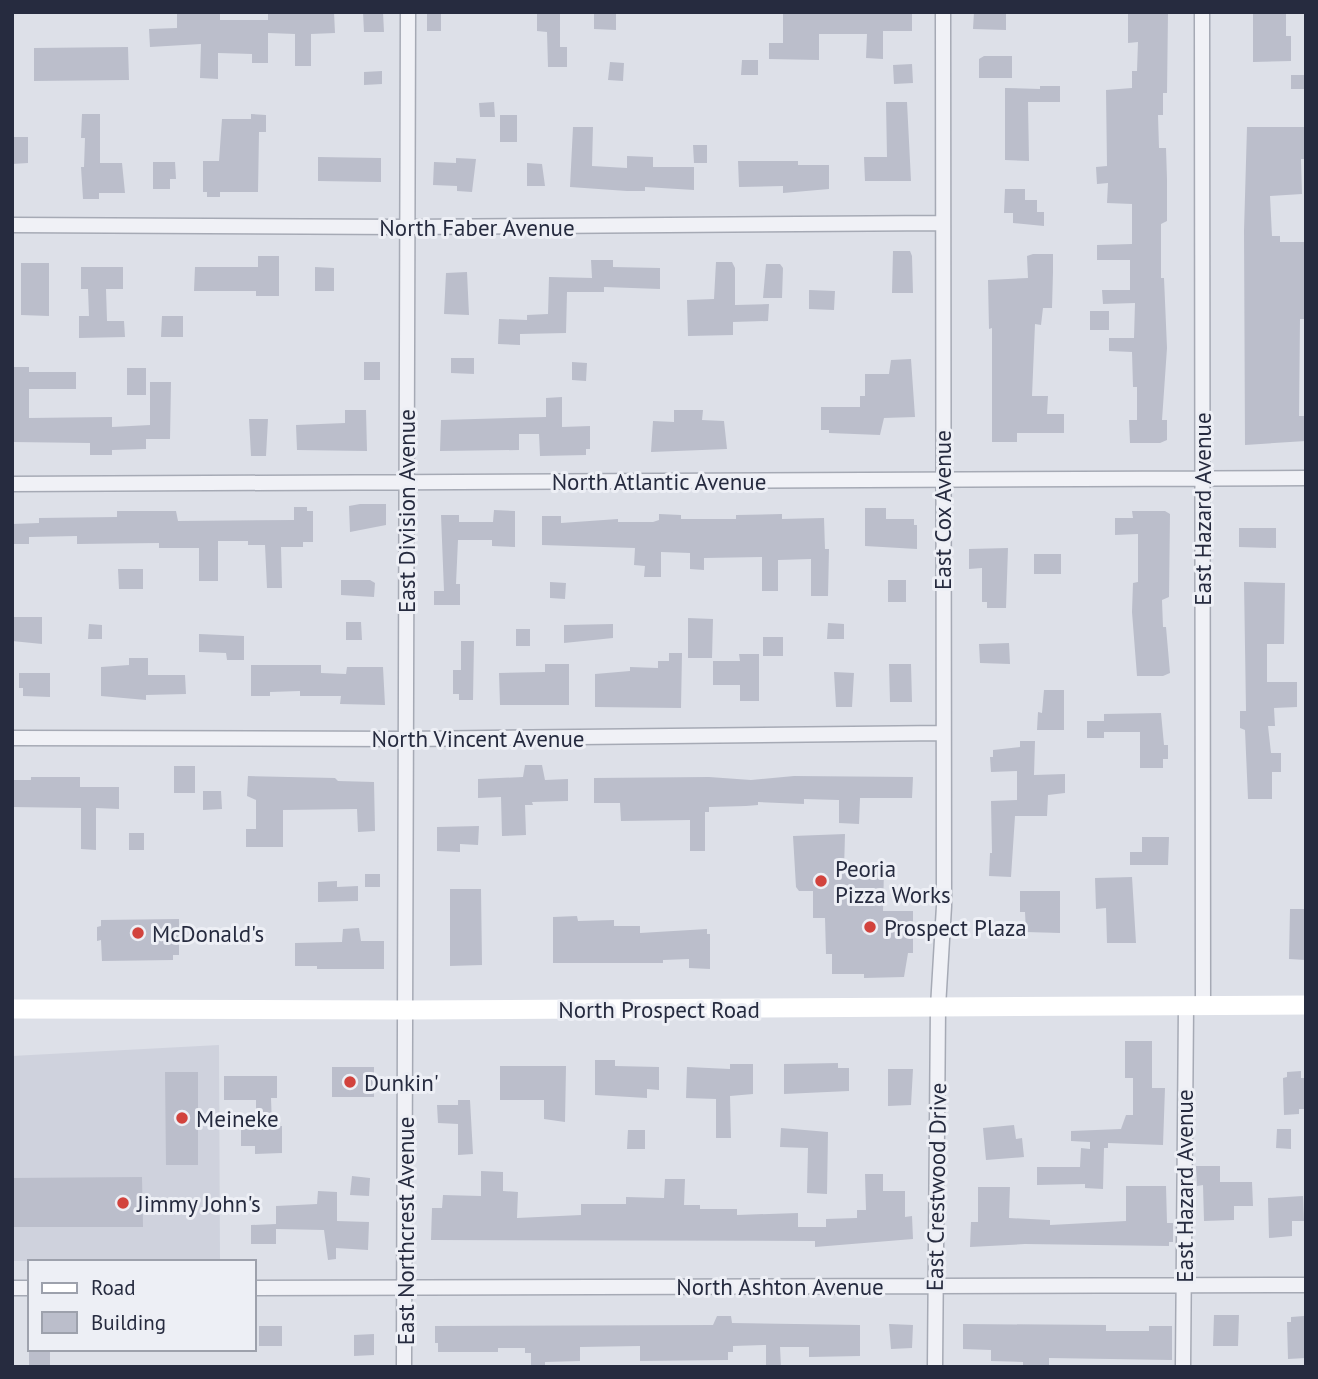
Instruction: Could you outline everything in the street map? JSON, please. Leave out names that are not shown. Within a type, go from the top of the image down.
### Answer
[{"type":"main road","name":"North Prospect Road","points":[[12,1009],[407,1010],[1306,1005]]},
{"type":"street","name":"East Division Avenue","points":[[407,1010],[405,481],[408,12]]},
{"type":"street","name":"East Cox Avenue","points":[[938,1007],[944,906],[943,12]]},
{"type":"street","name":"East Hazard Avenue","points":[[1183,1367],[1183,1286],[1194,1006],[1202,479],[1202,12]]},
{"type":"street","name":"North Faber Avenue","points":[[12,225],[407,227],[942,223]]},
{"type":"street","name":"North Atlantic Avenue","points":[[12,484],[405,481],[943,482],[1306,478]]},
{"type":"street","name":"North Vincent Avenue","points":[[12,737],[407,739],[943,733]]},
{"type":"street","name":"East Crestwood Drive","points":[[935,1367],[938,1007]]},
{"type":"street","name":"East Northcrest Avenue","points":[[404,1367],[407,1010]]},
{"type":"street","name":"North Ashton Avenue","points":[[256,1288],[1306,1285]]},
{"type":"shaded area","points":[[219,1045],[220,1260],[12,1261],[12,1056]]},
{"type":"building","points":[[177,12],[220,12],[220,20],[268,20],[268,12],[334,12],[335,33],[311,34],[311,66],[295,66],[295,34],[268,33],[268,63],[252,63],[252,54],[218,53],[218,79],[200,78],[201,44],[150,47],[149,29],[177,28]]},
{"type":"building","points":[[363,12],[383,12],[384,32],[364,32]]},
{"type":"building","points":[[427,12],[441,12],[441,31],[427,31]]},
{"type":"building","points":[[537,12],[560,12],[560,47],[567,47],[567,67],[548,67],[547,32],[537,31]]},
{"type":"building","points":[[594,12],[616,12],[616,30],[594,29]]},
{"type":"building","points":[[783,12],[912,12],[912,31],[883,31],[883,59],[866,58],[867,34],[819,34],[819,60],[769,59],[769,43],[783,43]]},
{"type":"building","points":[[974,12],[1006,12],[1006,30],[973,29]]},
{"type":"building","points":[[1128,12],[1168,12],[1167,93],[1163,93],[1163,115],[1158,115],[1159,148],[1166,148],[1167,179],[1167,221],[1161,224],[1161,278],[1164,278],[1167,348],[1162,420],[1167,420],[1167,440],[1160,443],[1130,443],[1129,420],[1137,420],[1137,387],[1133,387],[1132,352],[1109,351],[1109,338],[1134,338],[1135,303],[1103,304],[1102,290],[1130,290],[1130,260],[1097,260],[1097,245],[1132,244],[1132,204],[1107,203],[1108,183],[1097,184],[1096,167],[1107,166],[1106,90],[1132,88],[1132,71],[1137,71],[1138,42],[1128,43]]},
{"type":"building","points":[[1253,12],[1286,12],[1286,36],[1291,36],[1291,61],[1253,62]]},
{"type":"building","points":[[128,47],[129,80],[34,81],[34,48]]},
{"type":"building","points":[[984,56],[1012,56],[1012,78],[979,78],[979,59]]},
{"type":"building","points":[[742,60],[758,60],[758,75],[741,75]]},
{"type":"building","points":[[610,62],[624,63],[623,81],[608,80]]},
{"type":"building","points":[[912,64],[913,83],[894,84],[893,65]]},
{"type":"building","points":[[382,71],[382,84],[364,85],[364,72]]},
{"type":"building","points":[[1291,75],[1306,75],[1306,89],[1291,89]]},
{"type":"building","points":[[1040,86],[1060,86],[1060,102],[1028,102],[1029,161],[1005,160],[1005,88],[1040,89]]},
{"type":"building","points":[[494,102],[495,117],[480,117],[479,103]]},
{"type":"building","points":[[886,102],[907,102],[911,181],[865,181],[864,157],[887,157]]},
{"type":"building","points":[[82,114],[100,114],[100,163],[122,163],[125,193],[99,193],[99,199],[83,199],[81,167],[84,167],[85,138],[81,138]]},
{"type":"building","points":[[251,114],[266,115],[266,132],[259,132],[258,192],[220,192],[220,197],[207,197],[207,192],[203,192],[203,161],[219,161],[222,119],[251,119]]},
{"type":"building","points":[[500,115],[517,115],[517,142],[500,142]]},
{"type":"building","points":[[573,127],[593,127],[592,166],[627,168],[627,156],[653,157],[653,167],[694,167],[694,190],[645,187],[645,191],[627,191],[570,187]]},
{"type":"building","points":[[1247,127],[1306,127],[1306,159],[1301,159],[1302,194],[1270,196],[1272,236],[1280,236],[1280,242],[1306,242],[1306,319],[1300,319],[1299,416],[1306,416],[1306,441],[1245,445],[1244,231]]},
{"type":"building","points":[[12,137],[28,137],[28,163],[12,164]]},
{"type":"building","points":[[693,145],[707,145],[707,163],[694,163]]},
{"type":"building","points":[[318,157],[381,158],[381,182],[318,181]]},
{"type":"building","points":[[456,158],[476,159],[472,192],[457,191],[457,186],[433,185],[434,162],[456,163]]},
{"type":"building","points":[[738,161],[798,161],[798,165],[829,165],[829,189],[783,193],[783,186],[739,187]]},
{"type":"building","points":[[153,162],[175,162],[176,179],[170,179],[170,189],[153,189]]},
{"type":"building","points":[[527,163],[542,164],[545,186],[527,186]]},
{"type":"building","points":[[1005,189],[1025,189],[1025,200],[1037,200],[1037,212],[1044,212],[1044,226],[1013,223],[1013,213],[1004,213]]},
{"type":"building","points":[[893,251],[910,251],[913,293],[892,293]]},
{"type":"building","points":[[1053,254],[1053,272],[1052,308],[1043,308],[1041,325],[1035,324],[1032,396],[1048,396],[1047,414],[1064,414],[1064,433],[1017,433],[1017,442],[992,442],[992,328],[989,329],[988,280],[1028,278],[1027,256]]},
{"type":"building","points":[[258,256],[279,256],[279,296],[256,296],[256,291],[194,291],[195,267],[258,267]]},
{"type":"building","points":[[591,260],[613,260],[613,267],[660,268],[660,289],[604,287],[604,292],[567,292],[566,333],[520,334],[520,345],[498,344],[499,319],[527,320],[527,315],[548,314],[549,277],[592,278]]},
{"type":"building","points":[[716,262],[732,262],[735,268],[735,305],[769,304],[768,321],[733,322],[733,335],[688,336],[687,300],[714,299]]},
{"type":"building","points":[[21,263],[49,263],[49,316],[21,315]]},
{"type":"building","points":[[766,264],[780,264],[783,268],[782,298],[763,298]]},
{"type":"building","points":[[81,267],[123,267],[123,289],[106,289],[107,321],[124,321],[125,337],[79,338],[79,316],[89,316],[88,289],[81,289]]},
{"type":"building","points":[[315,267],[334,268],[334,291],[315,291]]},
{"type":"building","points":[[467,272],[469,315],[444,314],[446,273]]},
{"type":"building","points":[[809,290],[835,291],[834,310],[809,309]]},
{"type":"building","points":[[1090,311],[1109,311],[1109,330],[1090,330]]},
{"type":"building","points":[[162,316],[183,316],[183,337],[161,337]]},
{"type":"building","points":[[451,358],[474,358],[474,374],[451,373]]},
{"type":"building","points":[[911,359],[915,417],[884,418],[880,435],[829,433],[829,430],[821,430],[821,407],[860,407],[860,396],[865,396],[865,374],[889,374],[891,360]]},
{"type":"building","points":[[364,362],[380,362],[380,380],[364,380]]},
{"type":"building","points":[[572,362],[587,363],[586,381],[572,380]]},
{"type":"building","points":[[12,367],[29,367],[29,372],[76,372],[76,389],[29,389],[29,418],[112,417],[112,427],[150,425],[150,382],[171,382],[170,439],[146,439],[146,449],[112,450],[112,455],[90,455],[90,443],[12,442]]},
{"type":"building","points":[[127,368],[146,368],[146,395],[127,395]]},
{"type":"building","points":[[562,397],[562,427],[590,426],[590,449],[586,449],[586,455],[540,456],[539,434],[519,434],[519,450],[440,451],[441,420],[546,417],[546,398]]},
{"type":"building","points":[[345,410],[366,410],[367,451],[297,450],[296,425],[345,423]]},
{"type":"building","points":[[674,410],[703,410],[702,420],[724,421],[727,449],[651,452],[653,421],[674,422]]},
{"type":"building","points":[[249,419],[268,419],[266,456],[251,456]]},
{"type":"building","points":[[386,504],[386,525],[350,532],[349,506]]},
{"type":"building","points":[[294,507],[307,507],[307,511],[313,511],[313,542],[303,542],[303,547],[281,547],[282,588],[267,588],[265,545],[248,545],[248,541],[218,541],[218,581],[199,581],[199,548],[159,548],[159,543],[77,544],[77,536],[29,537],[29,544],[12,544],[12,524],[39,523],[39,518],[117,517],[117,511],[176,511],[178,521],[294,520]]},
{"type":"building","points":[[865,508],[886,508],[886,519],[914,519],[914,525],[917,525],[917,549],[865,546]]},
{"type":"building","points":[[494,510],[515,511],[515,547],[492,546],[492,540],[458,540],[456,584],[460,584],[460,605],[434,605],[434,591],[444,591],[441,515],[459,515],[459,522],[493,522]]},
{"type":"building","points":[[1132,511],[1165,511],[1170,514],[1169,597],[1162,600],[1170,673],[1163,676],[1137,676],[1132,612],[1133,583],[1138,582],[1138,534],[1115,535],[1115,518],[1133,518]]},
{"type":"building","points":[[659,514],[681,515],[681,519],[736,519],[736,515],[782,514],[782,519],[824,518],[825,549],[829,549],[828,596],[811,596],[811,559],[778,560],[778,591],[762,591],[762,557],[704,558],[704,570],[690,569],[690,553],[661,552],[661,577],[644,577],[645,566],[634,565],[635,548],[542,545],[542,516],[561,516],[561,523],[618,519],[618,522],[653,522],[659,520]]},
{"type":"building","points":[[1239,528],[1276,528],[1276,548],[1239,547]]},
{"type":"building","points":[[1008,548],[1006,608],[987,608],[987,602],[982,602],[982,568],[969,569],[969,549]]},
{"type":"building","points":[[1034,554],[1061,554],[1061,574],[1034,574]]},
{"type":"building","points":[[118,569],[143,569],[143,589],[119,589]]},
{"type":"building","points":[[341,580],[370,580],[375,583],[374,597],[341,595]]},
{"type":"building","points":[[888,580],[906,580],[906,602],[888,602]]},
{"type":"building","points":[[550,582],[566,583],[565,599],[550,598]]},
{"type":"building","points":[[1244,582],[1285,583],[1284,644],[1267,644],[1267,682],[1297,682],[1297,707],[1274,708],[1275,726],[1268,726],[1271,753],[1281,753],[1281,772],[1272,772],[1272,799],[1248,799],[1245,730],[1240,728],[1240,711],[1246,711]]},
{"type":"building","points":[[12,617],[42,617],[42,644],[12,641]]},
{"type":"building","points":[[688,618],[713,619],[712,658],[688,658]]},
{"type":"building","points":[[346,622],[361,622],[362,640],[346,640]]},
{"type":"building","points":[[828,623],[844,624],[844,639],[827,639]]},
{"type":"building","points":[[89,624],[102,625],[102,639],[88,639]]},
{"type":"building","points":[[613,624],[613,638],[564,643],[564,625]]},
{"type":"building","points":[[516,629],[530,629],[530,646],[516,646]]},
{"type":"building","points":[[199,634],[244,636],[244,660],[227,660],[226,653],[199,652]]},
{"type":"building","points":[[763,637],[783,637],[783,656],[763,656]]},
{"type":"building","points":[[461,641],[474,641],[473,700],[459,700],[459,694],[453,694],[453,670],[461,670]]},
{"type":"building","points":[[1009,643],[1010,664],[980,663],[979,644]]},
{"type":"building","points":[[669,653],[682,653],[681,708],[595,707],[595,674],[630,671],[630,667],[658,668],[658,661],[669,661]]},
{"type":"building","points":[[739,654],[759,654],[759,701],[740,701],[740,685],[713,685],[713,661],[740,661]]},
{"type":"building","points":[[129,658],[148,658],[148,675],[185,675],[186,694],[146,695],[146,700],[101,696],[101,667],[129,665]]},
{"type":"building","points":[[545,664],[569,664],[569,705],[500,705],[499,673],[545,672]]},
{"type":"building","points":[[889,664],[911,664],[912,702],[890,702]]},
{"type":"building","points":[[251,665],[321,665],[321,673],[346,674],[347,667],[383,667],[385,705],[340,704],[341,696],[300,696],[300,691],[251,696]]},
{"type":"building","points":[[834,672],[854,673],[852,707],[836,707]]},
{"type":"building","points":[[19,673],[50,673],[50,697],[23,696],[23,688],[19,688]]},
{"type":"building","points":[[1044,690],[1064,690],[1064,730],[1037,730],[1038,712],[1042,713]]},
{"type":"building","points":[[1161,713],[1164,745],[1168,745],[1168,759],[1163,759],[1163,768],[1140,768],[1140,732],[1104,732],[1104,738],[1087,738],[1087,721],[1104,721],[1104,714]]},
{"type":"building","points":[[1020,741],[1035,741],[1034,775],[1065,774],[1065,793],[1048,795],[1047,816],[1015,816],[1011,877],[989,876],[992,853],[991,801],[1017,800],[1017,771],[991,772],[990,757],[993,757],[993,750],[1020,747]]},
{"type":"building","points":[[525,765],[542,765],[545,780],[568,779],[568,801],[532,802],[533,805],[525,805],[526,835],[502,836],[501,797],[478,798],[478,779],[523,777]]},
{"type":"building","points":[[174,766],[195,766],[195,793],[174,793]]},
{"type":"building","points":[[248,776],[335,778],[338,781],[374,782],[375,831],[358,832],[357,809],[283,810],[283,847],[246,847],[246,829],[256,829],[256,800],[247,796]]},
{"type":"building","points":[[794,776],[913,777],[912,798],[860,798],[859,824],[839,823],[839,800],[804,799],[804,804],[758,802],[758,805],[709,807],[709,812],[705,812],[705,851],[690,851],[690,820],[621,821],[620,803],[594,803],[594,778],[709,777],[751,780]]},
{"type":"building","points":[[31,777],[80,777],[80,787],[119,787],[119,809],[96,808],[96,850],[81,849],[81,808],[12,807],[12,780],[31,780]]},
{"type":"building","points":[[203,791],[221,791],[222,809],[203,810]]},
{"type":"building","points":[[479,826],[478,845],[460,844],[460,852],[437,851],[437,827]]},
{"type":"building","points":[[129,833],[144,833],[144,850],[129,850]]},
{"type":"building","name":"Prospect Plaza","points":[[845,834],[844,870],[884,870],[883,911],[913,911],[913,953],[908,953],[904,977],[864,978],[864,974],[832,974],[832,954],[826,954],[825,918],[813,918],[813,891],[799,891],[796,887],[793,836]]},
{"type":"building","points":[[1142,837],[1169,837],[1168,865],[1130,865],[1130,852],[1142,852]]},
{"type":"building","points":[[365,874],[380,874],[380,887],[365,887]]},
{"type":"building","points":[[1132,877],[1136,943],[1107,943],[1106,908],[1096,909],[1095,878]]},
{"type":"building","points":[[337,881],[337,887],[358,886],[358,901],[318,902],[318,882]]},
{"type":"building","points":[[450,889],[481,889],[482,965],[450,966]]},
{"type":"building","points":[[1020,891],[1060,891],[1060,933],[1026,932],[1025,912],[1020,912]]},
{"type":"building","points":[[1290,909],[1306,909],[1306,960],[1289,959]]},
{"type":"building","points":[[577,916],[578,921],[614,920],[614,926],[640,926],[640,933],[707,929],[707,934],[710,934],[710,969],[689,968],[689,959],[663,960],[663,963],[553,963],[553,917]]},
{"type":"building","name":"McDonald's","points":[[179,919],[179,955],[173,955],[173,960],[102,961],[101,940],[97,941],[97,927],[101,926],[101,920]]},
{"type":"building","points":[[359,928],[361,941],[384,941],[384,969],[317,969],[317,966],[295,966],[295,943],[342,942],[343,929]]},
{"type":"building","points":[[1125,1041],[1152,1041],[1152,1088],[1165,1088],[1163,1145],[1108,1143],[1108,1148],[1104,1148],[1103,1189],[1085,1188],[1085,1184],[1037,1185],[1037,1167],[1080,1167],[1081,1148],[1090,1149],[1090,1142],[1071,1141],[1071,1131],[1121,1129],[1126,1115],[1133,1115],[1133,1078],[1125,1078]]},
{"type":"building","points":[[595,1060],[615,1060],[615,1066],[659,1067],[659,1090],[647,1089],[647,1098],[595,1095]]},
{"type":"building","points":[[838,1063],[838,1068],[849,1068],[849,1091],[784,1094],[784,1064]]},
{"type":"building","points":[[730,1064],[753,1064],[753,1094],[730,1096],[731,1138],[716,1138],[716,1099],[686,1098],[687,1067],[730,1069]]},
{"type":"building","points":[[500,1066],[566,1066],[565,1122],[544,1119],[544,1100],[500,1100]]},
{"type":"building","points":[[332,1067],[374,1067],[374,1097],[332,1097]]},
{"type":"building","points":[[888,1069],[913,1069],[911,1105],[888,1106]]},
{"type":"building","points":[[1301,1071],[1301,1078],[1306,1078],[1306,1109],[1299,1109],[1299,1114],[1284,1115],[1283,1078],[1287,1077],[1287,1072]]},
{"type":"building","name":"Meineke","points":[[165,1072],[198,1072],[198,1165],[166,1165]]},
{"type":"building","points":[[224,1076],[277,1076],[277,1098],[271,1098],[272,1126],[282,1126],[282,1153],[255,1154],[255,1146],[241,1146],[241,1128],[256,1129],[256,1100],[224,1100]]},
{"type":"building","points":[[458,1100],[470,1100],[473,1154],[458,1155],[458,1124],[438,1123],[437,1105],[458,1105]]},
{"type":"building","points":[[1014,1125],[1016,1139],[1022,1138],[1024,1157],[986,1160],[983,1128]]},
{"type":"building","points":[[781,1128],[828,1132],[827,1194],[807,1193],[808,1148],[780,1147]]},
{"type":"building","points":[[1277,1129],[1291,1129],[1291,1149],[1276,1148]]},
{"type":"building","points":[[628,1130],[645,1130],[645,1149],[627,1149]]},
{"type":"building","points":[[1196,1166],[1220,1166],[1220,1182],[1252,1182],[1253,1206],[1234,1206],[1234,1220],[1204,1221],[1203,1185],[1197,1186]]},
{"type":"building","points":[[481,1171],[503,1172],[503,1191],[518,1192],[517,1218],[581,1215],[581,1204],[626,1204],[626,1197],[664,1198],[665,1179],[685,1179],[684,1205],[700,1205],[700,1209],[737,1209],[737,1215],[798,1213],[798,1227],[826,1227],[826,1219],[857,1218],[857,1210],[866,1210],[865,1174],[883,1174],[883,1191],[905,1191],[905,1217],[912,1216],[913,1239],[815,1247],[815,1241],[431,1240],[432,1208],[442,1208],[443,1195],[481,1196]]},
{"type":"building","points":[[352,1176],[370,1178],[369,1196],[350,1195]]},
{"type":"building","points":[[142,1177],[143,1227],[12,1227],[12,1178]]},
{"type":"building","points":[[1126,1186],[1166,1186],[1167,1223],[1173,1223],[1173,1242],[1169,1242],[1169,1246],[1025,1244],[970,1247],[971,1222],[978,1222],[978,1187],[1010,1187],[1009,1218],[1050,1220],[1050,1225],[1126,1221]]},
{"type":"building","points":[[318,1191],[337,1192],[337,1221],[369,1222],[368,1250],[336,1248],[336,1259],[328,1260],[324,1230],[276,1229],[276,1244],[251,1244],[251,1225],[276,1224],[276,1206],[317,1204]]},
{"type":"building","points":[[1303,1196],[1304,1221],[1292,1221],[1292,1236],[1269,1238],[1268,1198]]},
{"type":"building","points":[[1214,1315],[1239,1315],[1238,1346],[1213,1346]]},
{"type":"building","points":[[717,1316],[731,1316],[732,1323],[860,1325],[860,1356],[809,1357],[809,1347],[780,1347],[781,1367],[766,1367],[766,1345],[733,1346],[733,1352],[728,1352],[728,1360],[640,1361],[640,1346],[580,1347],[580,1361],[545,1362],[545,1367],[531,1367],[531,1353],[525,1353],[525,1348],[498,1348],[498,1352],[438,1352],[438,1343],[435,1343],[435,1326],[713,1325]]},
{"type":"building","points":[[1304,1316],[1306,1358],[1288,1359],[1287,1322],[1291,1322],[1291,1317]]},
{"type":"building","points":[[889,1324],[913,1325],[912,1348],[891,1349]]},
{"type":"building","points":[[963,1324],[1106,1325],[1106,1331],[1149,1331],[1149,1326],[1172,1326],[1172,1360],[1049,1358],[1049,1367],[1023,1367],[1023,1362],[991,1361],[991,1350],[963,1349]]},
{"type":"building","points":[[259,1326],[282,1326],[282,1346],[259,1346]]},
{"type":"building","points":[[374,1334],[374,1355],[354,1356],[354,1335]]},
{"type":"building","points":[[29,1351],[50,1351],[50,1367],[29,1367]]},
{"type":"place","name":"Peoria Pizza Works","points":[[821,881]]},
{"type":"place","name":"Prospect Plaza","points":[[870,927]]},
{"type":"place","name":"McDonald's","points":[[138,933]]},
{"type":"place","name":"Dunkin'","points":[[350,1082]]},
{"type":"place","name":"Meineke","points":[[182,1118]]},
{"type":"place","name":"Jimmy John's","points":[[123,1203]]}]
